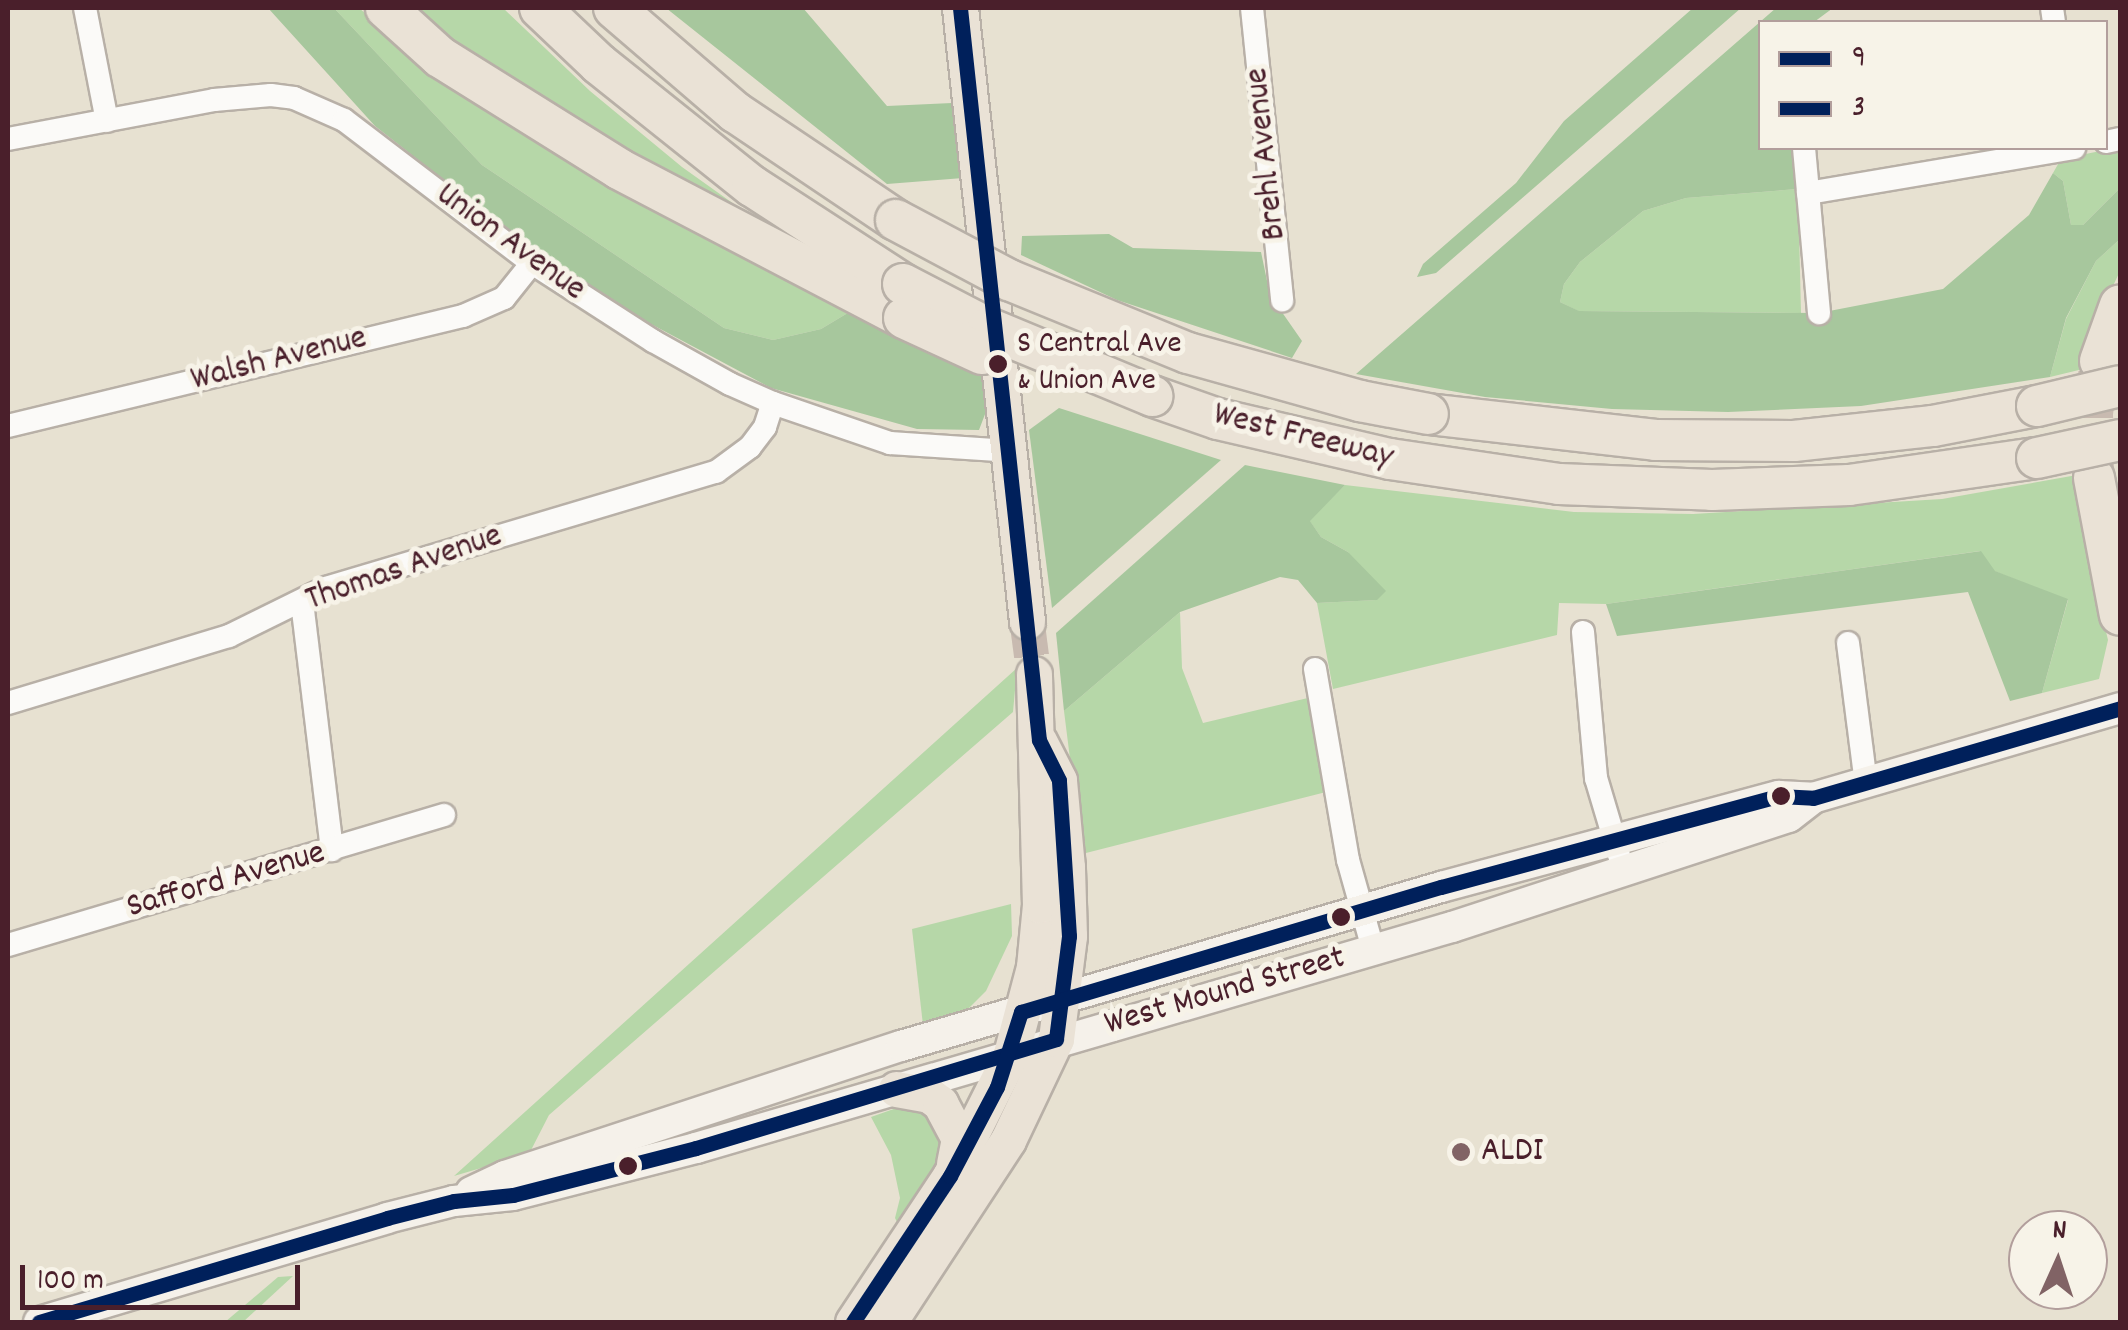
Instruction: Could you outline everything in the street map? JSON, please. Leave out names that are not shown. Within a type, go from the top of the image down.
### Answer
[{"type":"highway","points":[[386,8],[440,56],[619,168],[903,301]]},
{"type":"highway","name":"West Freeway","points":[[540,8],[599,64],[903,301],[988,328],[1218,419],[1390,459],[1559,484],[1712,490],[1849,485],[2037,458],[2120,440]]},
{"type":"highway","name":"West Freeway","points":[[619,12],[734,112],[896,220],[1009,280],[1188,352],[1360,401],[1428,414],[1656,440],[1764,442],[1933,426],[2037,406],[2110,373]]},
{"type":"highway","points":[[2110,373],[2120,305]]},
{"type":"highway","points":[[2094,478],[2120,615]]},
{"type":"main road","points":[[960,8],[1028,621]]},
{"type":"main road","points":[[853,1322],[950,1176],[1011,1054],[1034,967],[1040,905],[1034,782],[1039,740],[1034,674]]},
{"type":"main road","name":"West Mound Street","points":[[39,1322],[454,1201],[505,1176],[882,1052],[1362,910],[1780,796],[1813,798],[2120,708]]},
{"type":"main road","points":[[889,1322],[1008,1140],[1056,1039],[1070,936],[1059,780],[1039,740]]},
{"type":"main road","name":"West Mound Street","points":[[454,1201],[513,1195],[1373,950],[1789,817],[1813,798]]},
{"type":"main road","points":[[896,1089],[930,1095],[952,1118],[958,1146],[950,1176]]},
{"type":"street","points":[[85,8],[107,121]]},
{"type":"street","name":"Brehl Avenue","points":[[1252,8],[1282,300]]},
{"type":"street","name":"Union Avenue","points":[[8,139],[243,96],[272,94],[321,107],[368,136],[532,263],[653,341],[772,404],[890,443],[1010,451]]},
{"type":"street","points":[[1804,150],[1819,314]]},
{"type":"street","points":[[1808,194],[2058,150]]},
{"type":"street","name":"Walsh Avenue","points":[[8,426],[463,316],[504,298],[532,263]]},
{"type":"street","name":"Thomas Avenue","points":[[8,703],[229,636],[326,588],[716,472],[750,447],[765,427],[772,404]]},
{"type":"street","points":[[302,602],[332,850]]},
{"type":"street","points":[[1582,632],[1596,778],[1623,872]]},
{"type":"street","points":[[1848,643],[1866,783]]},
{"type":"street","points":[[1315,669],[1348,860],[1373,950]]},
{"type":"street","name":"Safford Avenue","points":[[8,945],[444,815]]},
{"type":"green space","points":[[268,8],[334,8],[482,165],[724,328],[773,340],[821,329],[851,311],[986,375],[987,409],[979,430],[917,429],[771,388],[649,323],[527,245],[375,126]]},
{"type":"green space","points":[[334,8],[359,8],[438,76],[541,144],[851,311],[821,329],[773,340],[724,328],[482,165]]},
{"type":"green space","points":[[405,8],[503,8],[590,91],[682,167],[780,237],[515,95]]},
{"type":"green space","points":[[666,8],[803,8],[887,106],[952,103],[963,178],[887,184]]},
{"type":"green space","points":[[1693,8],[1741,8],[1436,273],[1417,277],[1423,264],[1516,183],[1564,121]]},
{"type":"green space","points":[[1776,8],[1833,8],[1817,20],[1762,20]]},
{"type":"green space","points":[[1758,24],[1758,150],[1793,150],[1798,189],[1686,198],[1643,211],[1580,262],[1564,284],[1560,302],[1579,311],[1819,313],[1943,289],[2029,215],[2053,173],[2063,181],[2071,225],[2083,225],[2120,188],[2120,239],[2096,261],[2066,318],[2050,377],[1861,406],[1728,412],[1612,409],[1485,397],[1356,374]]},
{"type":"green space","points":[[2120,147],[2120,188],[2083,225],[2071,225],[2063,181],[2053,173],[2061,159]]},
{"type":"green space","points":[[1798,189],[1801,313],[1578,311],[1560,302],[1564,284],[1580,262],[1643,211],[1686,198]]},
{"type":"green space","points":[[1109,234],[1133,248],[1261,252],[1270,295],[1302,341],[1292,358],[1117,300],[1021,255],[1022,236]]},
{"type":"green space","points":[[2120,239],[2120,271],[2092,331],[2083,369],[2050,377],[2066,319],[2096,261]]},
{"type":"green space","points":[[1059,408],[1221,460],[1052,608],[1029,430]]},
{"type":"green space","points":[[1245,465],[1345,485],[1310,521],[1321,537],[1348,552],[1386,591],[1377,600],[1317,603],[1298,580],[1280,577],[1180,612],[1064,711],[1056,633]]},
{"type":"green space","points":[[2077,475],[2086,548],[2108,640],[2099,679],[2042,693],[2068,600],[1994,571],[1980,551],[1606,604],[1559,603],[1557,635],[1333,689],[1317,603],[1376,600],[1348,552],[1321,537],[1309,520],[1345,485],[1574,512],[1693,514],[1942,499]]},
{"type":"green space","points":[[1981,551],[1995,571],[2068,599],[2042,693],[2010,701],[1968,592],[1617,636],[1606,604]]},
{"type":"green space","points":[[1180,612],[1182,668],[1203,723],[1312,697],[1330,791],[1082,854],[1064,711]]},
{"type":"green space","points":[[1017,668],[1013,712],[549,1115],[529,1154],[454,1176]]},
{"type":"green space","points":[[1011,904],[1012,936],[986,991],[967,1010],[923,1025],[912,929]]},
{"type":"green space","points":[[905,1105],[935,1112],[945,1162],[899,1226],[895,1218],[900,1198],[891,1155],[871,1117]]},
{"type":"green space","points":[[293,1276],[243,1322],[225,1322],[278,1277]]},
{"type":"tunnel","points":[[2094,478],[2093,413],[2100,361]]},
{"type":"tunnel","points":[[1027,621],[1034,674]]},
{"type":"transit line","name":"9","points":[[39,1322],[387,1218],[454,1201],[513,1195],[696,1148],[1056,1039],[1069,936],[1059,780],[1039,740],[960,8]]},
{"type":"transit line","name":"3","points":[[853,1322],[950,1176],[997,1087],[1021,1012],[1441,887],[1779,796],[1813,798],[2120,708]]},
{"type":"place","name":"S Central Ave & Union Ave","points":[[998,364]]},
{"type":"place","name":"ALDI","points":[[1461,1152]]}]
